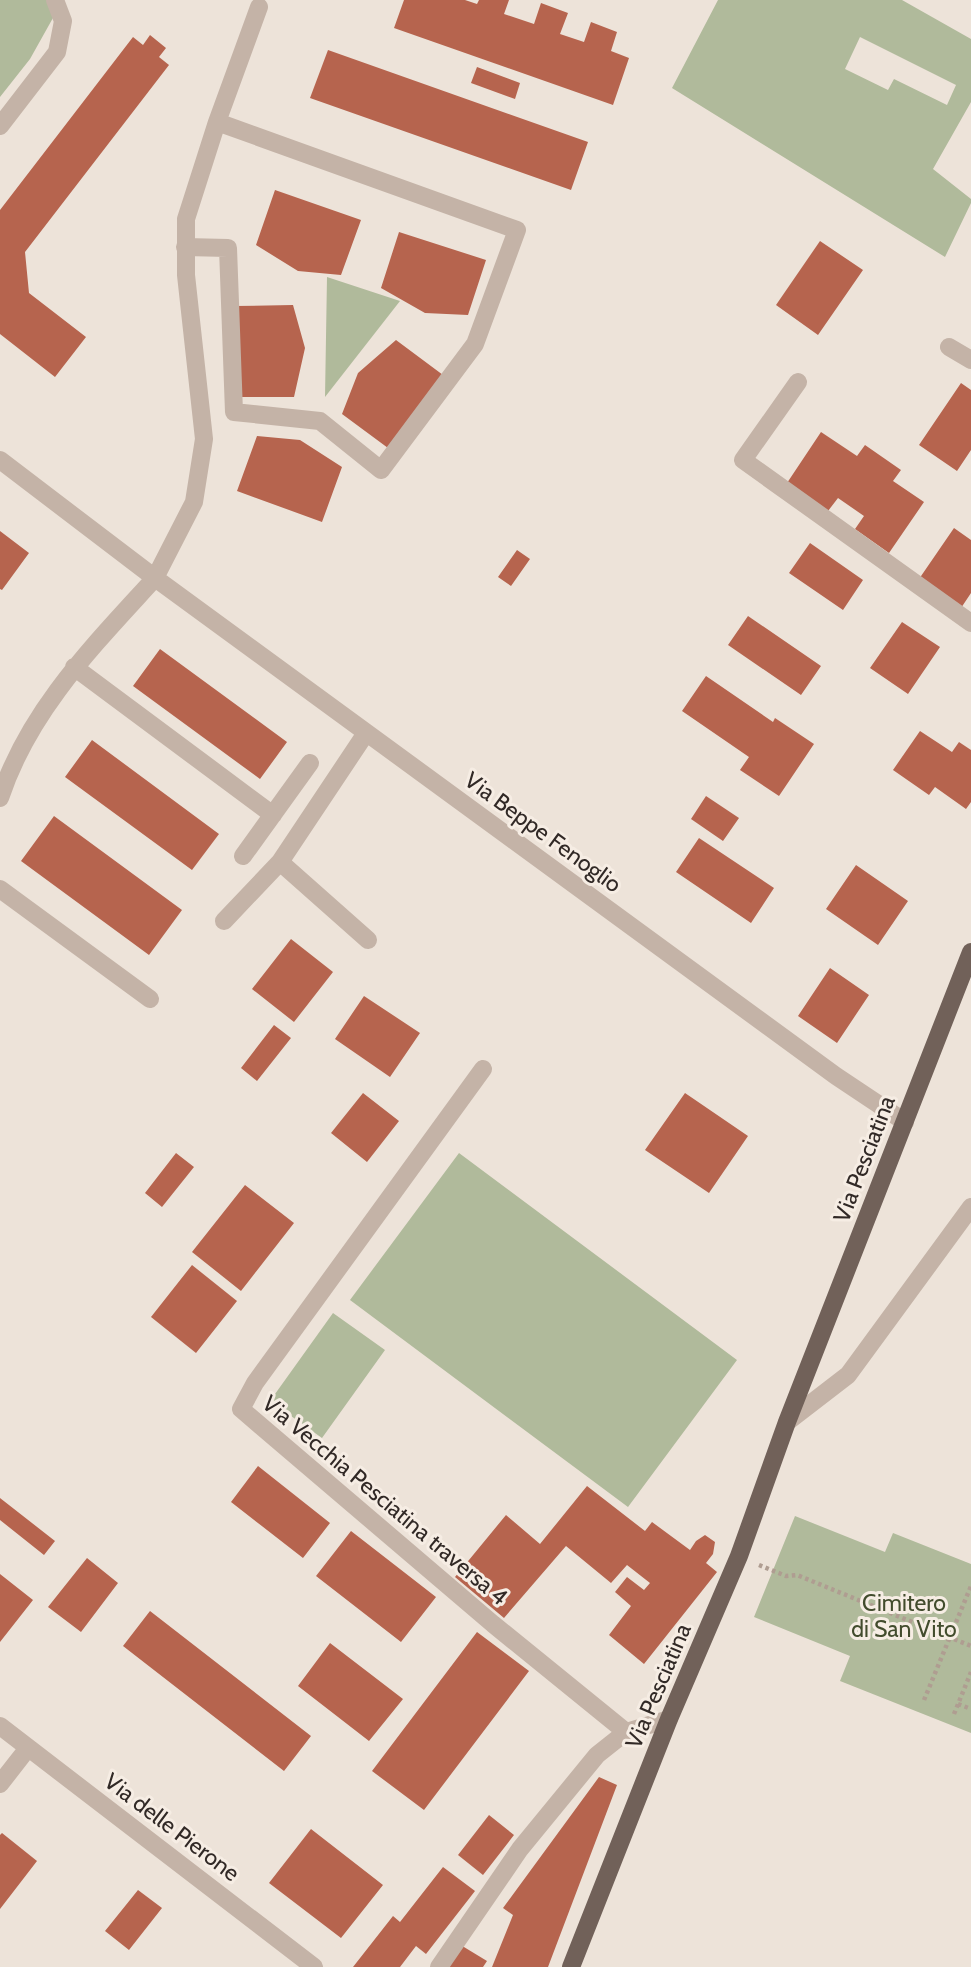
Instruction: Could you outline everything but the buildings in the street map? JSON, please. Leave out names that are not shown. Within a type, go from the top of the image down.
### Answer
[{"type":"main road","name":"Via Pesciatina","points":[[571,1967],[669,1719],[739,1556],[787,1422],[971,952]]},
{"type":"street","points":[[0,126],[57,52],[63,21],[55,0]]},
{"type":"street","points":[[0,797],[11,765],[32,727],[74,667],[155,578],[194,502],[204,439],[186,275],[186,219],[217,122],[259,7]]},
{"type":"street","points":[[185,247],[228,248],[234,412],[320,421],[381,470],[475,344],[517,230],[217,122]]},
{"type":"street","points":[[949,347],[971,360]]},
{"type":"street","points":[[798,382],[743,460],[971,623]]},
{"type":"street","points":[[0,460],[155,578]]},
{"type":"street","name":"Via Beppe Fenoglio","points":[[155,578],[836,1076],[905,1122]]},
{"type":"street","points":[[74,667],[273,815]]},
{"type":"street","points":[[224,920],[280,862],[366,733]]},
{"type":"street","points":[[243,856],[310,763]]},
{"type":"street","points":[[280,862],[368,940]]},
{"type":"street","points":[[0,889],[150,999]]},
{"type":"street","name":"Via Vecchia Pesciatina traversa 4","points":[[483,1069],[255,1383],[241,1409],[493,1624],[626,1732]]},
{"type":"street","points":[[787,1422],[848,1375],[971,1208]]},
{"type":"street","points":[[439,1967],[520,1849],[597,1755],[626,1732],[669,1719]]},
{"type":"street","name":"Via delle Pierone","points":[[0,1726],[314,1967]]},
{"type":"street","points":[[0,1784],[28,1748]]},
{"type":"path","points":[[739,1556],[786,1576],[797,1575],[971,1646]]},
{"type":"path","points":[[924,1700],[971,1586]]},
{"type":"path","points":[[954,1714],[970,1675]]},
{"type":"path","points":[[958,1704],[971,1709]]},
{"type":"green space","points":[[0,0],[63,0],[30,59],[0,97]]},
{"type":"green space","points":[[718,0],[902,0],[971,39],[971,102],[933,169],[971,199],[945,257],[672,88]],"holes":[[[860,37],[956,85],[947,105],[894,79],[888,90],[845,69]]]},
{"type":"green space","points":[[327,277],[400,301],[325,397]]},
{"type":"green space","points":[[459,1153],[737,1360],[628,1507],[350,1300]]},
{"type":"green space","points":[[333,1313],[385,1350],[322,1438],[270,1401]]},
{"type":"green space","name":"Cimitero di San Vito","points":[[795,1516],[885,1552],[893,1533],[971,1564],[971,1733],[840,1681],[850,1656],[754,1617]]}]
